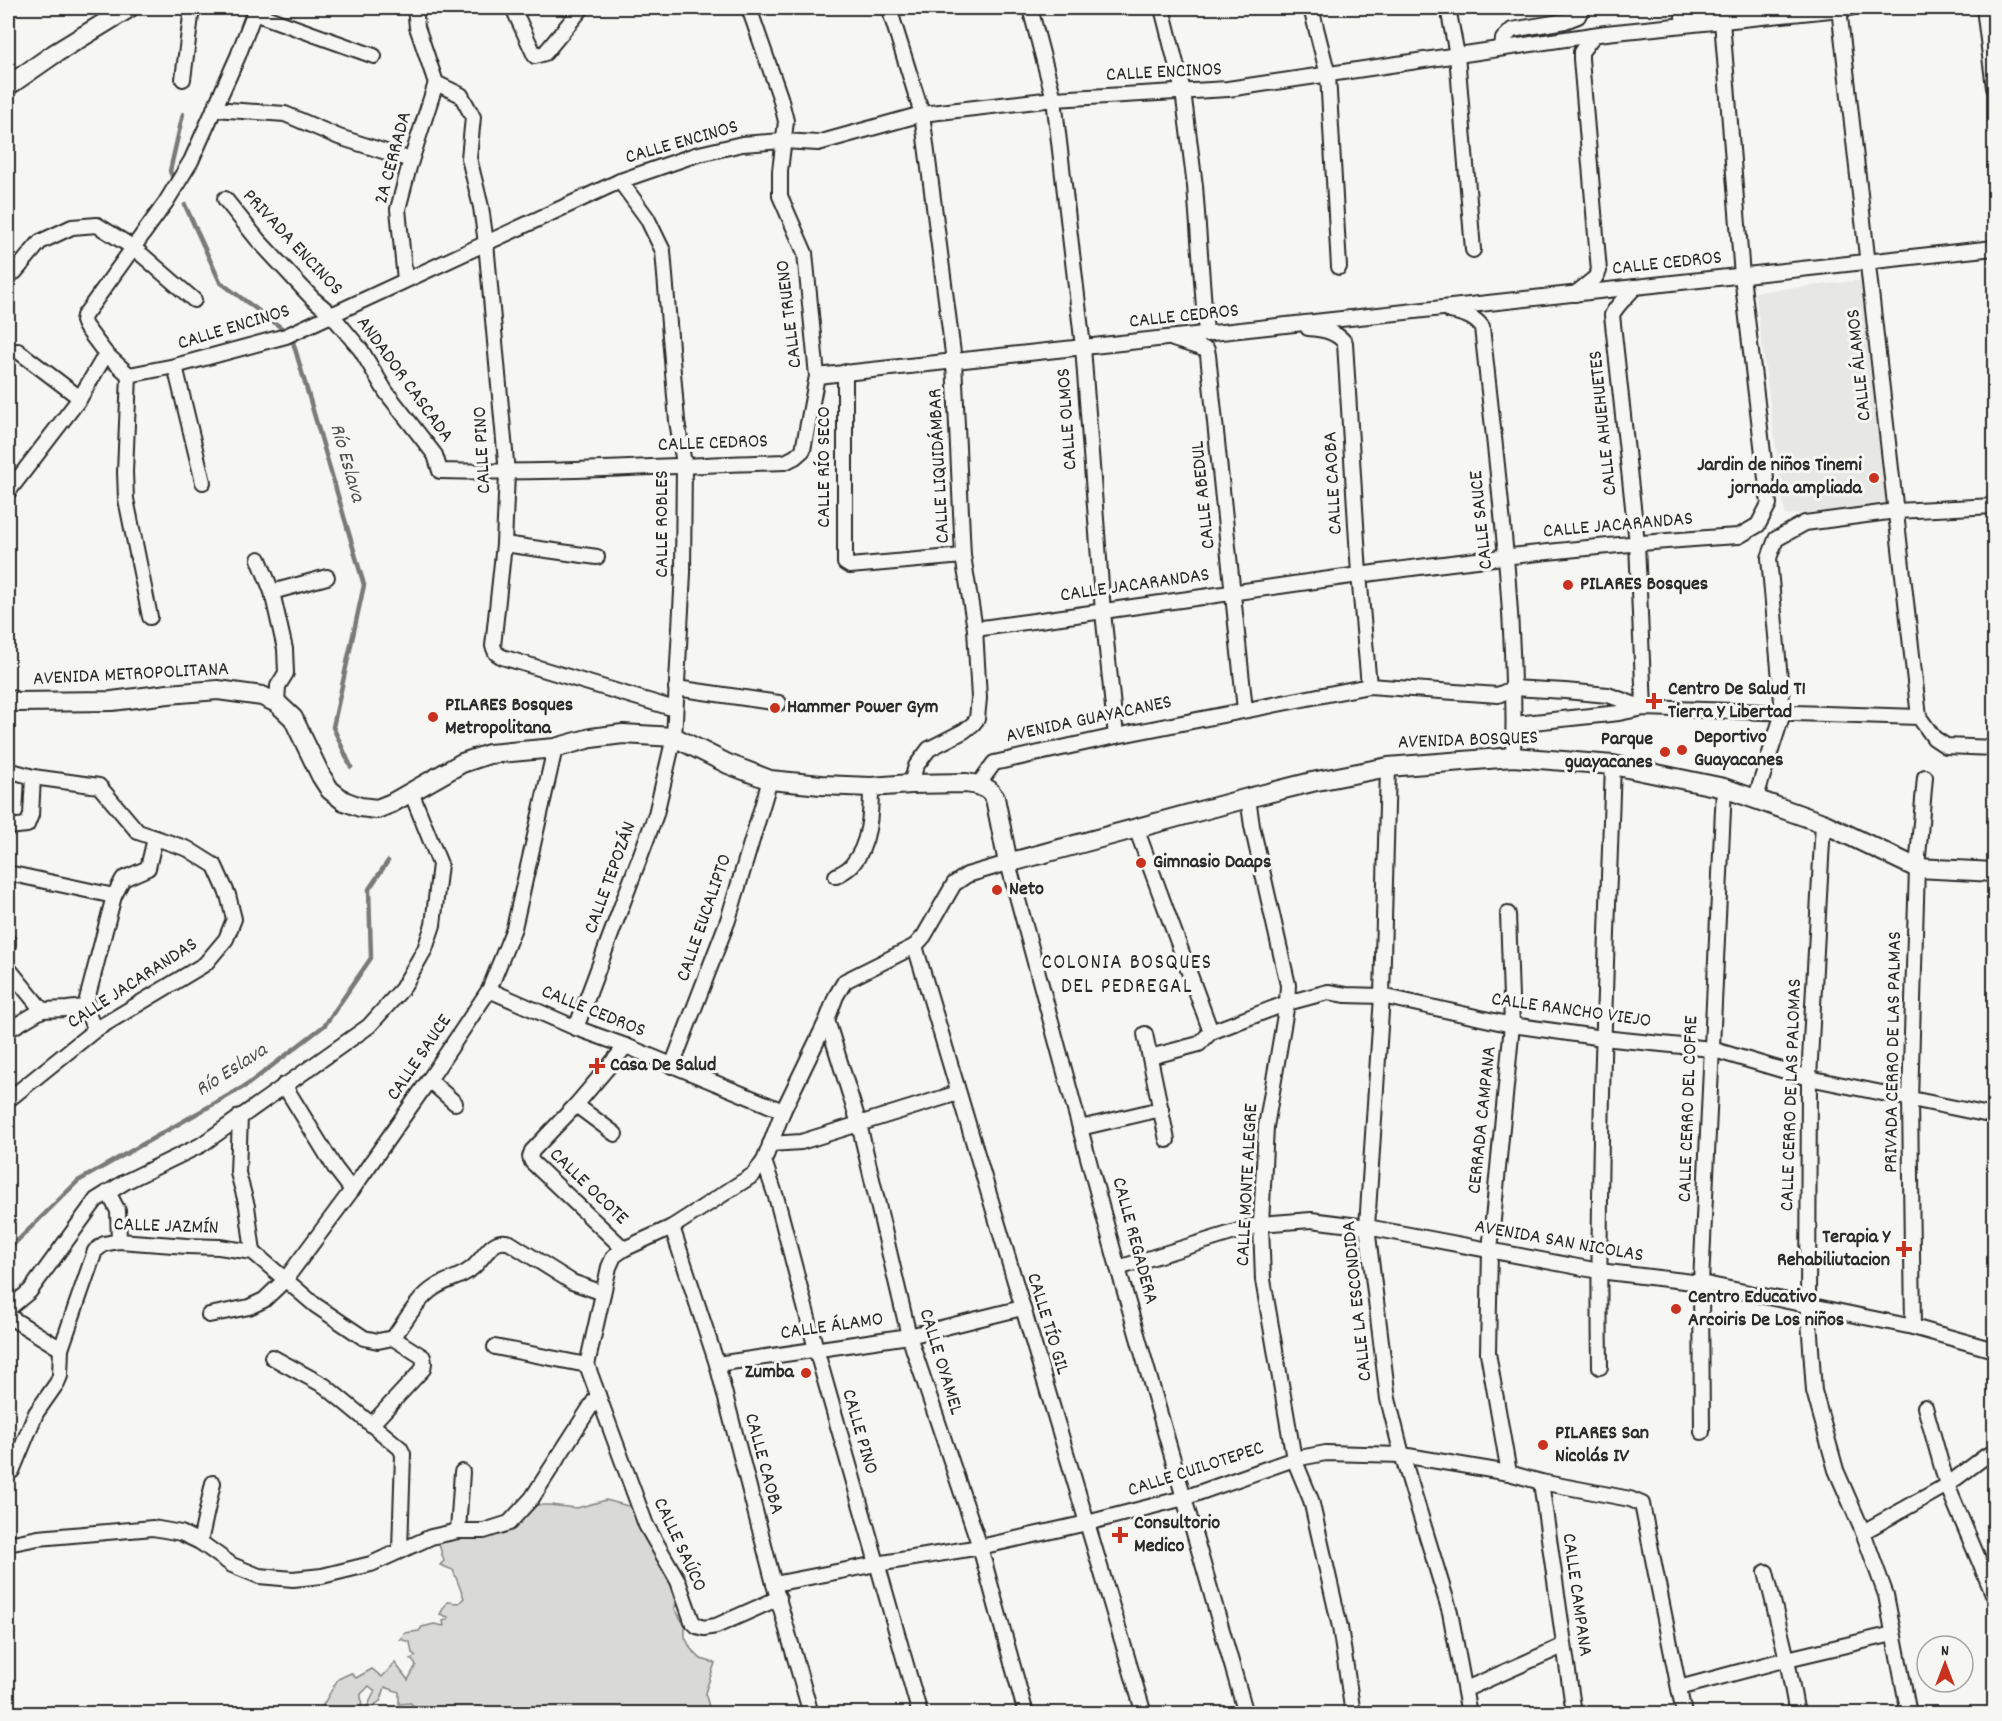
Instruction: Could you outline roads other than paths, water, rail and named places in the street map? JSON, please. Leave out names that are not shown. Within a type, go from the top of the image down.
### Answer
[{"type":"street","points":[[8,86],[54,54],[129,8]]},
{"type":"street","points":[[183,79],[192,8]]},
{"type":"street","points":[[415,8],[417,27],[436,83]]},
{"type":"street","points":[[513,8],[535,56],[545,53],[582,8]]},
{"type":"street","name":"CALLE TRUENO","points":[[748,8],[780,97],[786,121],[780,171],[780,196],[805,253],[817,376]]},
{"type":"street","name":"CALLE LIQUIDÁMBAR","points":[[889,8],[922,114],[954,361],[963,556],[975,628],[980,698],[977,719],[964,731],[929,749],[916,766],[911,784]]},
{"type":"street","name":"CALLE OLMOS","points":[[1030,8],[1054,99],[1083,347],[1103,612],[1116,736]]},
{"type":"street","points":[[1162,8],[1183,91],[1195,186],[1206,334]]},
{"type":"street","points":[[1311,8],[1328,75],[1339,267]]},
{"type":"street","points":[[1448,8],[1457,55],[1473,250]]},
{"type":"street","points":[[1502,48],[1503,39],[1512,30],[1565,21],[1578,16],[1582,8]]},
{"type":"street","points":[[1731,8],[1765,16]]},
{"type":"street","name":"CALLE ÁLAMOS","points":[[1839,8],[1919,717]]},
{"type":"street","name":"CALLE ENCINOS","points":[[129,375],[175,366],[291,334],[620,181],[695,155],[742,144],[783,141],[818,143],[922,114],[1054,99],[1228,89],[1646,29],[1720,14],[1765,16],[1850,8]]},
{"type":"street","points":[[1984,8],[1995,88]]},
{"type":"street","points":[[150,617],[126,499],[129,375],[106,354],[85,326],[84,316],[134,248],[191,161],[238,56],[255,10],[374,56]]},
{"type":"street","name":"CALLE JACARANDAS","points":[[975,628],[1103,612],[1359,574],[1506,556],[1739,536],[1758,525],[1768,504],[1742,276],[1720,14]]},
{"type":"street","points":[[1575,294],[1595,278],[1599,271],[1581,60],[1581,52],[1594,35]]},
{"type":"street","name":"2A CERRADA","points":[[405,280],[398,209],[436,83]]},
{"type":"street","name":"CALLE PINO","points":[[436,83],[461,95],[473,117],[469,158],[481,207],[486,243],[507,473],[504,544],[493,646],[496,653],[537,668],[675,709]]},
{"type":"street","points":[[214,109],[285,114],[339,137],[411,160]]},
{"type":"street","name":"CALLE ROBLES","points":[[620,181],[647,218],[663,251],[677,421],[684,464],[683,573],[674,737]]},
{"type":"street","name":"PRIVADA ENCINOS","points":[[225,199],[258,240],[312,298],[331,314]]},
{"type":"street","points":[[15,272],[40,242],[72,227],[97,225],[134,248],[194,300]]},
{"type":"street","name":"CALLE CEDROS","points":[[440,471],[507,473],[684,464],[784,462],[803,450],[817,376],[1995,248]]},
{"type":"street","name":"CALLE AHUEHUETES","points":[[1635,288],[1617,305],[1612,315],[1637,543],[1644,708]]},
{"type":"street","name":"CALLE SAUCE","points":[[1439,309],[1466,315],[1478,321],[1482,327],[1506,556],[1514,688],[1513,757]]},
{"type":"street","name":"ANDADOR CASCADA","points":[[331,314],[361,350],[386,392],[435,454],[440,471]]},
{"type":"street","name":"CALLE CAOBA","points":[[1285,326],[1329,331],[1341,337],[1345,343],[1359,574],[1369,686]]},
{"type":"street","name":"CALLE ABEDUL","points":[[1171,338],[1207,351],[1208,355],[1245,710]]},
{"type":"street","points":[[18,351],[80,398]]},
{"type":"street","points":[[8,492],[80,398],[106,354]]},
{"type":"street","points":[[175,366],[203,482]]},
{"type":"street","name":"CALLE RÍO SECO","points":[[845,372],[845,563],[850,566],[963,556]]},
{"type":"street","points":[[1755,800],[1784,713],[1769,558],[1776,539],[1805,523],[1896,511],[1995,506]]},
{"type":"street","points":[[504,544],[597,557]]},
{"type":"street","points":[[259,559],[272,592],[283,635],[286,668],[278,689],[277,703],[293,718],[330,790],[344,801],[360,807],[377,809],[392,803],[462,763],[489,754],[555,748],[591,738],[623,734],[674,737],[728,764],[770,780],[871,787],[911,784],[966,783],[978,785]]},
{"type":"street","points":[[272,592],[327,577]]},
{"type":"street","name":"AVENIDA GUAYACANES","points":[[978,785],[994,763],[1116,736],[1369,686],[1498,695],[1514,688],[1608,695],[1644,708]]},
{"type":"street","points":[[676,688],[779,703]]},
{"type":"street","name":"AVENIDA METROPOLITANA","points":[[8,699],[17,702],[112,701],[218,690],[262,696],[277,703]]},
{"type":"street","name":"AVENIDA BOSQUES","points":[[1514,724],[1619,713],[1644,708],[1919,717]]},
{"type":"street","points":[[1919,717],[1934,738],[1946,746],[1995,748]]},
{"type":"street","name":"CALLE TEPOZÁN","points":[[576,1028],[656,814],[674,737]]},
{"type":"street","name":"CALLE SAUCE","points":[[209,1315],[234,1311],[264,1300],[285,1280],[352,1190],[489,990],[514,928],[555,748]]},
{"type":"street","name":"AVENIDA BOSQUES","points":[[1008,863],[1248,798],[1388,767],[1513,757],[1613,765],[1724,788],[1823,823],[1917,868],[1995,872]]},
{"type":"street","points":[[1600,1367],[1599,1272],[1603,1038],[1613,765]]},
{"type":"street","name":"CALLE LA ESCONDIDA","points":[[1388,767],[1382,996],[1367,1227],[1388,1399],[1402,1455],[1450,1612],[1469,1713]]},
{"type":"street","name":"CALLE JACARANDAS","points":[[8,770],[33,777],[99,786],[138,832],[189,849],[215,866],[228,896],[234,919],[226,939],[205,964],[94,1030],[8,1100]]},
{"type":"street","points":[[8,827],[27,825],[31,815],[33,777]]},
{"type":"street","name":"PRIVADA CERRO DE LAS PALMAS","points":[[1913,1327],[1910,1100],[1917,868],[1925,777]]},
{"type":"street","name":"CALLE EUCALIPTO","points":[[672,1066],[719,948],[770,780]]},
{"type":"street","name":"CALLE REGADERA","points":[[978,785],[989,790],[995,798],[1008,863],[1242,1712]]},
{"type":"street","points":[[836,876],[851,867],[864,845],[871,815],[871,787]]},
{"type":"street","name":"CALLE CERRO DEL COFRE","points":[[1702,1432],[1701,1283],[1724,788]]},
{"type":"street","points":[[8,1309],[30,1291],[96,1200],[201,1144],[369,1026],[402,989],[425,949],[432,925],[440,864],[411,792]]},
{"type":"street","name":"CALLE MONTE ALEGRE","points":[[1248,798],[1252,826],[1288,985],[1266,1127],[1261,1224],[1263,1280],[1294,1459],[1311,1500],[1340,1627],[1353,1713]]},
{"type":"street","name":"CALLE CERRO DE LAS PALOMAS","points":[[1823,823],[1809,1078],[1808,1306],[1814,1391],[1836,1470],[1863,1532],[1886,1595],[1909,1713]]},
{"type":"street","points":[[1136,828],[1211,1032]]},
{"type":"street","points":[[94,1030],[85,1007],[114,896],[123,879],[148,868],[155,837]]},
{"type":"street","points":[[8,1544],[38,1538],[153,1528],[181,1533],[200,1542],[232,1565],[259,1576],[293,1579],[322,1576],[371,1564],[431,1537],[458,1531],[484,1531],[509,1523],[531,1498],[598,1395],[587,1365],[609,1267],[614,1256],[672,1227],[753,1175],[764,1161],[783,1111],[845,981],[915,946],[924,936],[954,884],[967,875],[1008,863]]},
{"type":"street","points":[[8,873],[114,896]]},
{"type":"street","name":"CERRADA CAMPANA","points":[[1508,914],[1512,1025],[1490,1250],[1488,1353],[1509,1473]]},
{"type":"street","name":"CALLE TÍO GIL","points":[[915,946],[1144,1713]]},
{"type":"street","points":[[8,968],[42,1010],[8,1030]]},
{"type":"street","name":"CALLE CEDROS","points":[[489,990],[576,1028],[626,1046],[783,1111]]},
{"type":"street","name":"CALLE RANCHO VIEJO","points":[[1150,1057],[1199,1044],[1211,1032],[1287,1003],[1328,992],[1382,996],[1512,1025],[1603,1038],[1711,1049],[1809,1078],[1995,1116]]},
{"type":"street","name":"CALLE JACARANDAS","points":[[42,1010],[85,1007]]},
{"type":"street","name":"CALLE OYAMEL","points":[[827,1020],[859,1124],[909,1336],[980,1547],[1026,1713]]},
{"type":"street","points":[[1145,1034],[1167,1140]]},
{"type":"street","points":[[615,1134],[576,1105],[626,1046]]},
{"type":"street","points":[[429,1080],[455,1103]]},
{"type":"street","points":[[284,1085],[335,1168],[352,1190]]},
{"type":"street","points":[[770,1144],[801,1142],[958,1093]]},
{"type":"street","name":"CALLE OCOTE","points":[[576,1105],[531,1150],[531,1162],[624,1249]]},
{"type":"street","points":[[1080,1128],[1161,1109]]},
{"type":"street","points":[[240,1116],[238,1173],[247,1206],[253,1252],[315,1305],[364,1338],[378,1341],[393,1338],[431,1289],[472,1268],[492,1246],[501,1242],[510,1243],[572,1282],[603,1293]]},
{"type":"street","name":"CALLE PINO","points":[[764,1161],[777,1200],[816,1349],[920,1713]]},
{"type":"street","points":[[108,1192],[118,1211],[119,1241]]},
{"type":"street","name":"AVENIDA SAN NICOLAS","points":[[1118,1268],[1261,1224],[1311,1220],[1367,1227],[1599,1272],[1701,1283],[1913,1327],[1995,1350]]},
{"type":"street","name":"CALLE CAOBA","points":[[672,1227],[717,1364],[811,1713]]},
{"type":"street","name":"CALLE JAZMÍN","points":[[10,1470],[36,1413],[60,1376],[61,1349],[95,1251],[104,1244],[119,1241],[219,1247],[253,1252]]},
{"type":"street","name":"CALLE ÁLAMO","points":[[717,1364],[909,1336],[1022,1308]]},
{"type":"street","points":[[8,1316],[61,1349]]},
{"type":"street","points":[[372,1424],[423,1369],[423,1358],[393,1338]]},
{"type":"street","points":[[495,1347],[587,1365]]},
{"type":"street","points":[[272,1357],[325,1386],[400,1448],[403,1454],[400,1550]]},
{"type":"street","name":"CALLE SAÚCO","points":[[598,1395],[646,1525],[678,1581],[692,1621],[704,1628],[716,1626],[777,1591]]},
{"type":"street","points":[[1925,1407],[1947,1485],[1995,1596]]},
{"type":"street","name":"CALLE CUILOTEPEC","points":[[777,1591],[877,1564],[980,1547],[1087,1523],[1184,1498],[1294,1459],[1326,1453],[1402,1455],[1509,1473],[1541,1482],[1630,1499],[1642,1504],[1679,1688]]},
{"type":"street","points":[[1863,1532],[1947,1485],[1986,1456],[1995,1453]]},
{"type":"street","points":[[458,1531],[462,1472]]},
{"type":"street","name":"CALLE CAMPANA","points":[[1541,1482],[1574,1713]]},
{"type":"street","points":[[200,1542],[213,1484]]},
{"type":"street","points":[[1766,1572],[1787,1659],[1797,1713]]},
{"type":"street","points":[[1684,1713],[1679,1688],[1893,1634]]},
{"type":"street","points":[[1466,1689],[1563,1646]]},
{"type":"waterway","name":"Río Eslava","points":[[174,181],[170,171],[183,114]]},
{"type":"waterway","name":"Río Eslava","points":[[185,205],[220,282],[291,335],[364,585],[333,727],[351,767]]},
{"type":"waterway","name":"Río Eslava","points":[[8,1250],[78,1181],[247,1085],[325,1025],[371,958],[369,889],[388,861]]},
{"type":"place","name":"Jardin de niños Tinemi jornada ampliada","points":[[1874,478]]},
{"type":"place","name":"PILARES Bosques","points":[[1568,585]]},
{"type":"place","name":"Centro De Salud T1 Tierra Y Libertad","points":[[1654,701]]},
{"type":"place","name":"Hammer Power Gym","points":[[775,708]]},
{"type":"place","name":"PILARES Bosques Metropolitana","points":[[433,717]]},
{"type":"place","name":"Deportivo Guayacanes","points":[[1682,750]]},
{"type":"place","name":"Parque guayacanes","points":[[1665,752]]},
{"type":"place","name":"Gimnasio Daaps","points":[[1141,863]]},
{"type":"place","name":"Neto","points":[[997,890]]},
{"type":"place","name":"Casa De Salud","points":[[597,1066]]},
{"type":"place","name":"Terapia Y Rehabiliutacion","points":[[1904,1249]]},
{"type":"place","name":"Centro Educativo Arcoiris De Los niños","points":[[1676,1309]]},
{"type":"place","name":"Zumba","points":[[806,1373]]},
{"type":"place","name":"PILARES San Nicolás IV","points":[[1543,1445]]},
{"type":"place","name":"Consultorio Medico","points":[[1120,1535]]},
{"type":"district","name":"COLONIA BOSQUES DEL PEDREGAL","points":[[1127,976]]}]
